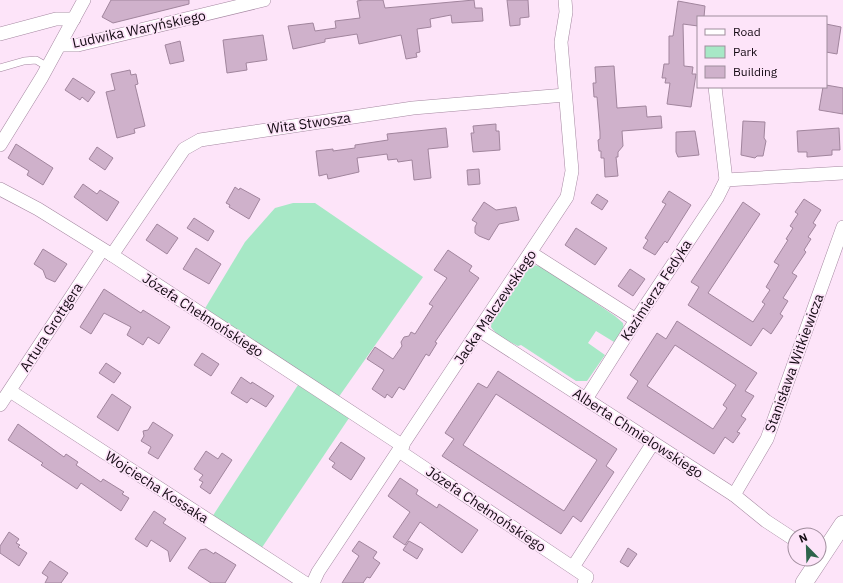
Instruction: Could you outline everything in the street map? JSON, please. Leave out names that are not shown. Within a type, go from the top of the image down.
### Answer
[{"type":"street","points":[[0,144],[48,67],[84,0]]},
{"type":"street","name":"Ludwika Waryńskiego","points":[[60,45],[78,45],[264,0]]},
{"type":"street","name":"Jacka Malczewskiego","points":[[313,583],[318,572],[567,197],[570,188],[572,171],[561,42],[566,12],[565,0]]},
{"type":"street","points":[[0,34],[56,19],[74,19]]},
{"type":"street","points":[[715,88],[726,180],[843,173]]},
{"type":"street","name":"Wita Stwosza","points":[[107,252],[184,149],[200,140],[413,108],[565,96]]},
{"type":"street","name":"Kazimierza Fedyka","points":[[586,399],[636,320],[717,198],[726,180]]},
{"type":"street","name":"Józefa Chełmońskiego","points":[[0,189],[38,209],[107,252],[401,449],[573,567],[586,580]]},
{"type":"street","name":"Stanisława Witkiewicza","points":[[734,495],[767,439],[843,227]]},
{"type":"street","name":"Artura Grottgera","points":[[0,405],[107,252]]},
{"type":"street","points":[[531,253],[636,320]]},
{"type":"street","name":"Alberta Chmielowskiego","points":[[479,330],[734,495],[766,521],[787,535]]},
{"type":"street","name":"Wojciecha Kossaka","points":[[10,390],[305,583]]},
{"type":"street","points":[[573,567],[653,443]]},
{"type":"street","points":[[827,546],[843,524]]},
{"type":"street","points":[[804,583],[813,567]]},
{"type":"lane","points":[[0,68],[24,61],[36,60],[48,67]]},
{"type":"green space","points":[[293,203],[315,203],[423,277],[338,398],[204,310],[245,242],[275,208]]},
{"type":"green space","points":[[534,265],[543,267],[623,323],[624,330],[614,342],[596,331],[588,343],[605,355],[587,381],[576,381],[521,345],[518,346],[503,338],[491,327],[492,320],[526,269]]},
{"type":"green space","points":[[298,385],[349,418],[261,549],[212,517]]},
{"type":"building","points":[[111,0],[189,0],[189,4],[113,23],[102,17]]},
{"type":"building","points":[[383,0],[385,8],[474,0],[475,8],[482,8],[483,21],[452,23],[451,15],[430,19],[431,27],[417,29],[420,52],[416,53],[417,57],[406,59],[401,35],[359,44],[357,34],[325,39],[325,42],[293,49],[288,26],[313,23],[315,31],[336,28],[335,21],[360,18],[357,1]]},
{"type":"building","points":[[507,0],[528,0],[529,17],[520,18],[520,25],[510,26]]},
{"type":"building","points":[[678,1],[705,6],[704,16],[697,16],[697,26],[683,24],[684,66],[693,67],[692,74],[696,74],[691,107],[667,104],[670,83],[665,83],[666,78],[662,78],[664,64],[669,64],[669,36],[673,36]]},
{"type":"building","points":[[827,24],[841,27],[837,54],[827,52]]},
{"type":"building","points":[[263,35],[267,60],[246,63],[247,70],[227,73],[223,40]]},
{"type":"building","points":[[180,41],[184,61],[170,64],[165,45]]},
{"type":"building","points":[[614,66],[617,108],[646,106],[647,117],[661,116],[662,128],[622,131],[623,146],[618,152],[618,157],[616,157],[618,176],[605,177],[604,158],[601,158],[601,151],[599,151],[598,140],[600,139],[600,132],[597,97],[594,97],[593,83],[596,83],[595,67]]},
{"type":"building","points":[[130,70],[131,75],[136,74],[138,84],[135,85],[145,126],[134,129],[135,133],[117,138],[106,92],[115,90],[111,74]]},
{"type":"building","points":[[73,78],[95,92],[88,102],[82,97],[80,100],[65,90]]},
{"type":"building","points":[[827,85],[843,88],[843,114],[819,110],[823,88],[827,88]]},
{"type":"building","points":[[743,121],[765,122],[764,138],[766,141],[763,156],[757,156],[755,158],[741,155]]},
{"type":"building","points":[[496,124],[496,131],[499,131],[500,150],[473,152],[471,133],[474,133],[473,126]]},
{"type":"building","points":[[446,128],[448,147],[428,149],[431,178],[414,180],[412,160],[398,162],[397,159],[388,160],[387,154],[357,158],[359,172],[328,179],[327,174],[319,176],[316,151],[333,149],[333,151],[355,148],[355,145],[388,140],[387,134]]},
{"type":"building","points":[[839,128],[840,150],[832,150],[832,155],[807,157],[807,152],[798,152],[797,131]]},
{"type":"building","points":[[695,131],[699,155],[678,157],[676,152],[676,132]]},
{"type":"building","points":[[16,144],[53,168],[43,185],[27,175],[29,171],[8,158]]},
{"type":"building","points":[[97,147],[113,158],[105,170],[89,159]]},
{"type":"building","points":[[479,169],[480,184],[468,185],[467,170]]},
{"type":"building","points":[[83,184],[97,194],[100,190],[119,202],[107,221],[74,197]]},
{"type":"building","points":[[235,187],[239,190],[240,188],[260,199],[249,219],[229,207],[230,205],[226,203]]},
{"type":"building","points":[[669,191],[691,205],[667,243],[665,241],[655,255],[643,248],[648,240],[645,238],[666,204],[662,202]]},
{"type":"building","points":[[597,194],[608,201],[602,210],[591,203]]},
{"type":"building","points":[[804,199],[821,210],[813,223],[816,225],[808,237],[811,239],[804,250],[806,252],[792,273],[797,276],[783,298],[788,301],[780,314],[783,316],[771,334],[763,328],[751,346],[688,305],[699,287],[691,282],[743,202],[760,214],[708,293],[753,322],[765,304],[762,302],[770,290],[766,287],[779,265],[774,262],[788,240],[786,239],[793,228],[790,226],[798,214],[795,212]]},
{"type":"building","points":[[484,202],[496,210],[516,207],[519,220],[499,224],[489,240],[479,236],[475,233],[477,223],[472,220]]},
{"type":"building","points":[[194,218],[214,231],[208,241],[187,228]]},
{"type":"building","points":[[157,224],[178,238],[167,254],[146,240]]},
{"type":"building","points":[[576,228],[607,248],[595,265],[565,245]]},
{"type":"building","points":[[196,248],[221,264],[209,284],[183,269]]},
{"type":"building","points":[[43,249],[67,264],[55,282],[46,278],[43,270],[34,264]]},
{"type":"building","points":[[448,250],[472,266],[469,271],[479,278],[435,342],[437,343],[429,356],[426,354],[404,390],[399,387],[392,398],[387,394],[385,398],[372,389],[384,370],[367,359],[375,347],[393,359],[402,346],[401,342],[404,337],[409,336],[411,332],[415,334],[433,306],[429,304],[447,278],[434,270]]},
{"type":"building","points":[[630,269],[645,279],[633,296],[618,286]]},
{"type":"building","points":[[104,289],[141,313],[143,310],[170,327],[159,344],[148,337],[143,345],[127,335],[131,327],[104,313],[91,334],[80,327]]},
{"type":"building","points":[[677,321],[757,373],[745,391],[754,396],[741,416],[746,419],[737,432],[740,433],[733,443],[725,437],[714,454],[627,398],[638,381],[630,375],[657,333],[666,339]],"holes":[[[675,345],[736,385],[723,405],[727,408],[713,429],[647,386]]]},
{"type":"building","points":[[202,353],[219,364],[211,376],[194,365]]},
{"type":"building","points":[[106,363],[121,373],[114,383],[99,373]]},
{"type":"building","points":[[498,371],[617,449],[606,466],[614,472],[581,522],[573,516],[561,534],[442,456],[454,439],[445,433],[478,383],[487,388]],"holes":[[[496,394],[597,460],[564,511],[463,445]]]},
{"type":"building","points":[[241,377],[274,396],[266,407],[251,398],[247,403],[231,393]]},
{"type":"building","points":[[112,394],[131,407],[118,431],[97,417]]},
{"type":"building","points":[[153,422],[173,435],[158,459],[148,453],[151,447],[141,441],[144,436],[143,431],[148,430]]},
{"type":"building","points":[[18,424],[64,457],[66,454],[78,462],[76,465],[101,482],[103,479],[124,492],[122,494],[129,498],[121,511],[81,483],[77,489],[41,465],[43,463],[8,440]]},
{"type":"building","points":[[341,442],[365,458],[351,480],[332,467],[335,463],[329,459]]},
{"type":"building","points":[[206,451],[218,459],[222,453],[232,460],[210,494],[200,487],[203,482],[199,480],[203,475],[194,469]]},
{"type":"building","points":[[400,478],[418,490],[416,494],[437,508],[439,504],[478,530],[462,553],[420,522],[405,545],[393,537],[410,512],[388,496]]},
{"type":"building","points":[[154,511],[166,519],[163,523],[186,538],[170,562],[168,551],[151,540],[147,547],[135,539]]},
{"type":"building","points":[[9,532],[19,539],[16,543],[20,545],[18,547],[27,553],[19,566],[0,553],[0,546]]},
{"type":"building","points":[[359,541],[377,552],[373,558],[380,563],[370,578],[367,577],[363,583],[342,583],[359,556],[352,551]]},
{"type":"building","points":[[409,541],[423,549],[417,559],[403,550]]},
{"type":"building","points":[[628,548],[637,554],[628,567],[620,562]]},
{"type":"building","points":[[206,549],[214,554],[215,552],[236,565],[225,583],[211,583],[188,568],[200,550]]},
{"type":"building","points":[[50,561],[68,573],[61,583],[45,583],[48,577],[42,573]]}]
